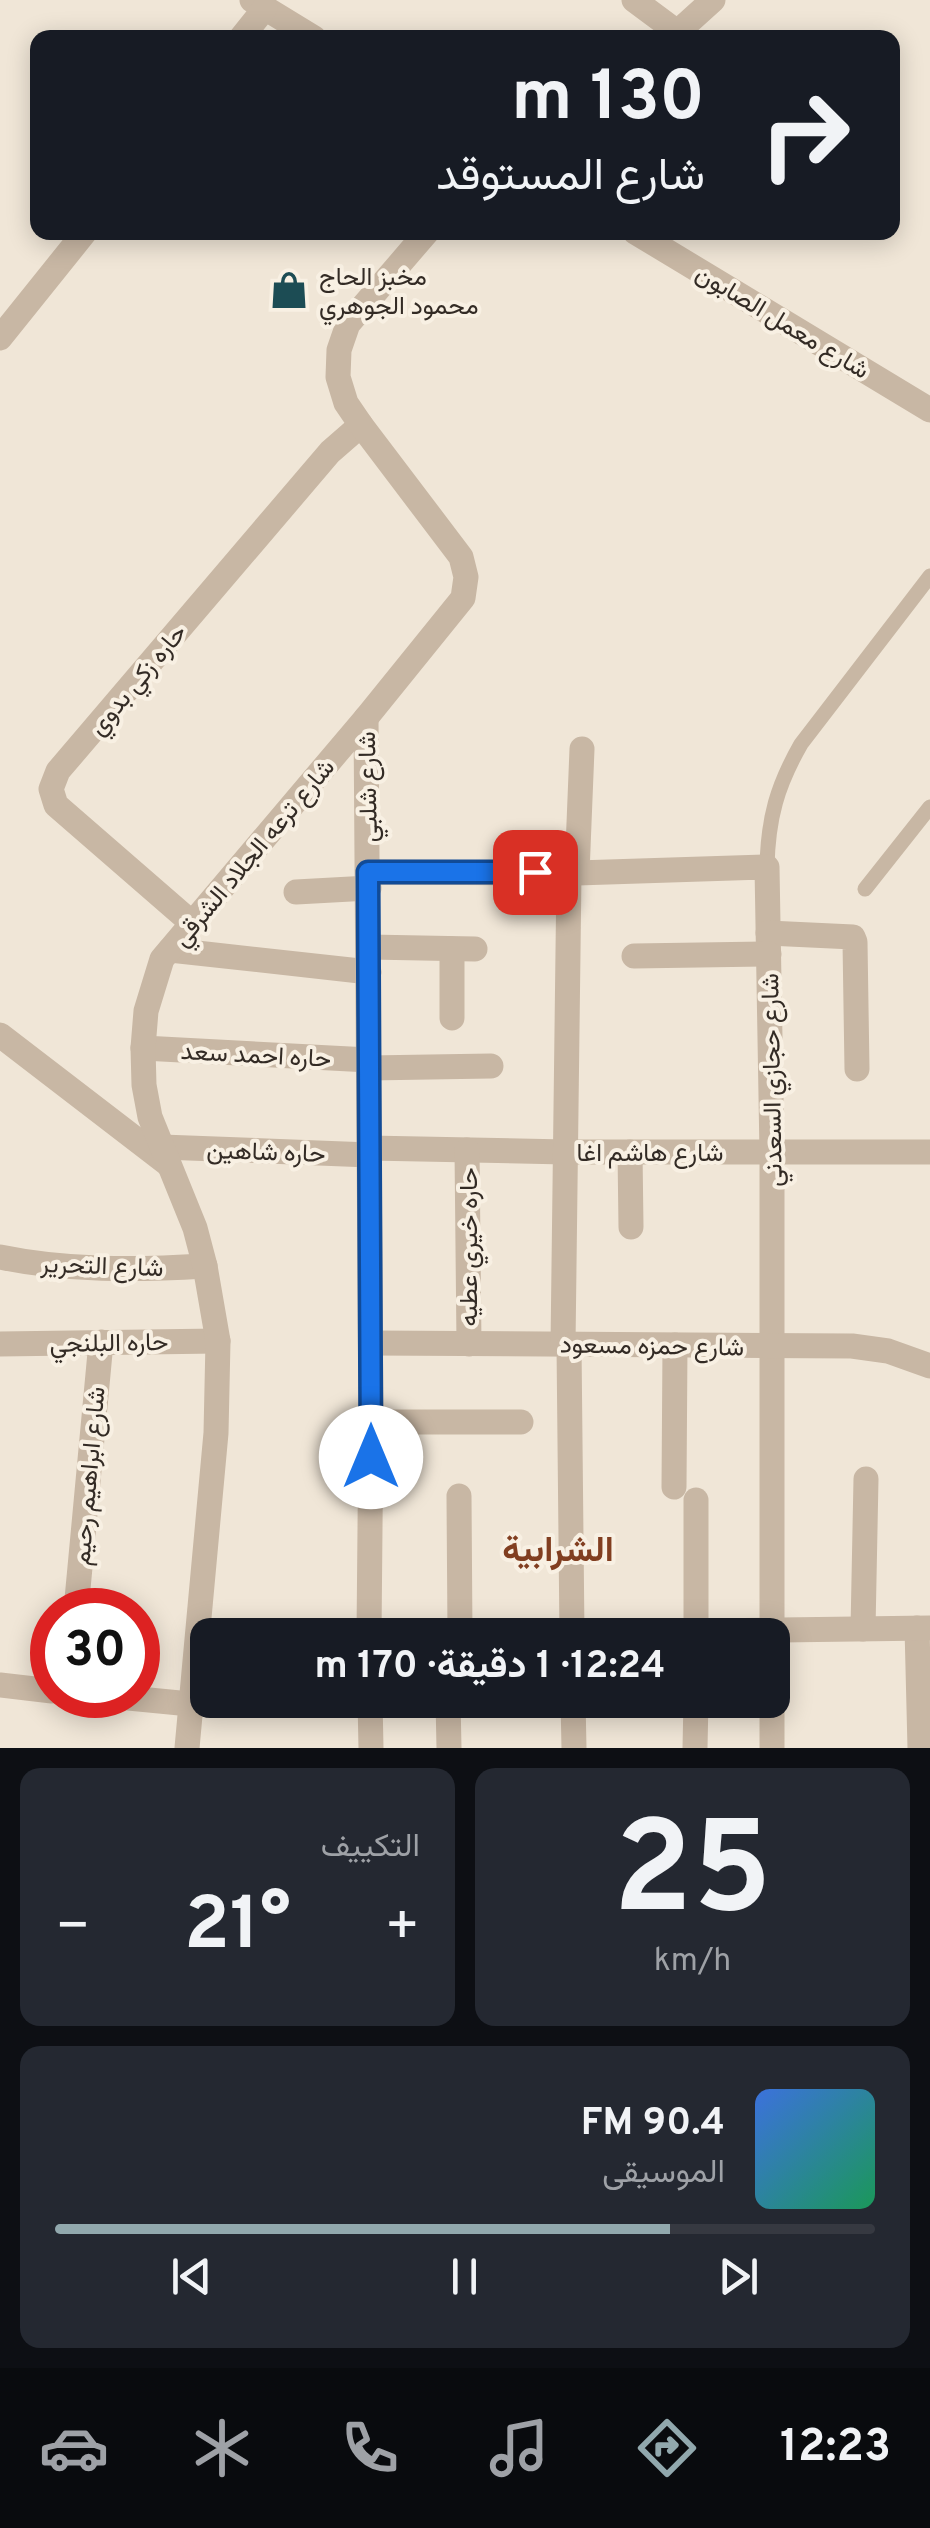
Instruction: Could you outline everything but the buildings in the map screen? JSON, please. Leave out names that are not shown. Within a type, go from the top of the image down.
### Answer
[{"type":"street","points":[[634,0],[668,30]]},
{"type":"street","points":[[680,30],[713,0]]},
{"type":"street","points":[[245,30],[258,4],[301,30]]},
{"type":"street","points":[[0,338],[79,240]]},
{"type":"street","name":"شارع ترعه الجلاد الشرقي","points":[[202,1618],[216,1433],[218,1341],[195,1228],[150,1117],[144,1085],[146,1011],[162,960],[463,598],[466,577],[461,557],[361,425],[346,403],[338,377],[339,350],[348,324],[420,240]]},
{"type":"street","name":"شارع معمل الصابون","points":[[648,240],[930,410]]},
{"type":"street","name":"حاره زكي بدوي","points":[[193,924],[56,806],[51,790],[58,772],[84,741],[330,452],[361,425]]},
{"type":"street","name":"شارع شلبي","points":[[366,718],[369,1618]]},
{"type":"street","points":[[572,1618],[566,1152],[573,873],[582,749]]},
{"type":"street","points":[[296,892],[368,880],[767,868]]},
{"type":"street","name":"شارع حجازي السعدني","points":[[767,868],[772,1153],[772,1618]]},
{"type":"street","points":[[634,956],[769,943],[854,926],[857,1069]]},
{"type":"street","points":[[170,950],[369,959],[463,949],[452,1018]]},
{"type":"street","points":[[0,1035],[164,1155]]},
{"type":"street","name":"حاره احمد سعد","points":[[143,1048],[369,1064],[491,1066]]},
{"type":"street","name":"حاره خيري عطيه","points":[[467,1150],[469,1344]]},
{"type":"street","name":"شارع هاشم اغا","points":[[370,1152],[930,1152]]},
{"type":"street","name":"حاره شاهين","points":[[164,1155],[370,1152]]},
{"type":"street","points":[[630,1152],[630,1227]]},
{"type":"street","name":"شارع التحرير","points":[[0,1257],[104,1269],[205,1266]]},
{"type":"street","name":"حاره البلنجي","points":[[0,1344],[218,1341]]},
{"type":"street","name":"شارع ابراهيم رحيم","points":[[78,1588],[101,1342]]},
{"type":"street","name":"شارع حمزه مسعود","points":[[370,1343],[852,1346],[888,1351],[930,1366]]},
{"type":"street","points":[[674,1346],[695,1618]]},
{"type":"street","points":[[371,1422],[521,1422]]},
{"type":"street","points":[[863,1629],[866,1479]]},
{"type":"street","points":[[459,1496],[460,1618]]},
{"type":"street","points":[[790,1631],[923,1628],[920,1748]]},
{"type":"street","points":[[0,1685],[30,1688]]},
{"type":"street","points":[[160,1694],[190,1694]]},
{"type":"street","name":"شارع ترعه الجلاد الشرقي","points":[[187,1748],[192,1718]]},
{"type":"street","points":[[370,1718],[370,1748]]},
{"type":"street","points":[[448,1718],[449,1748]]},
{"type":"street","points":[[573,1718],[574,1748]]},
{"type":"street","points":[[695,1748],[696,1718]]},
{"type":"street","points":[[772,1718],[772,1748]]},
{"type":"lane","name":"شارع حجازي السعدني","points":[[767,868],[774,802],[785,772],[801,744],[930,576]]},
{"type":"lane","points":[[866,889],[930,808]]},
{"type":"place","name":"مخبز الحاج محمود الجوهري","points":[[289,290]]},
{"type":"district","name":"الشرابية","points":[[558,1549]]},
{"type":"route","points":[[371,1457],[368,872],[535,872]]}]
